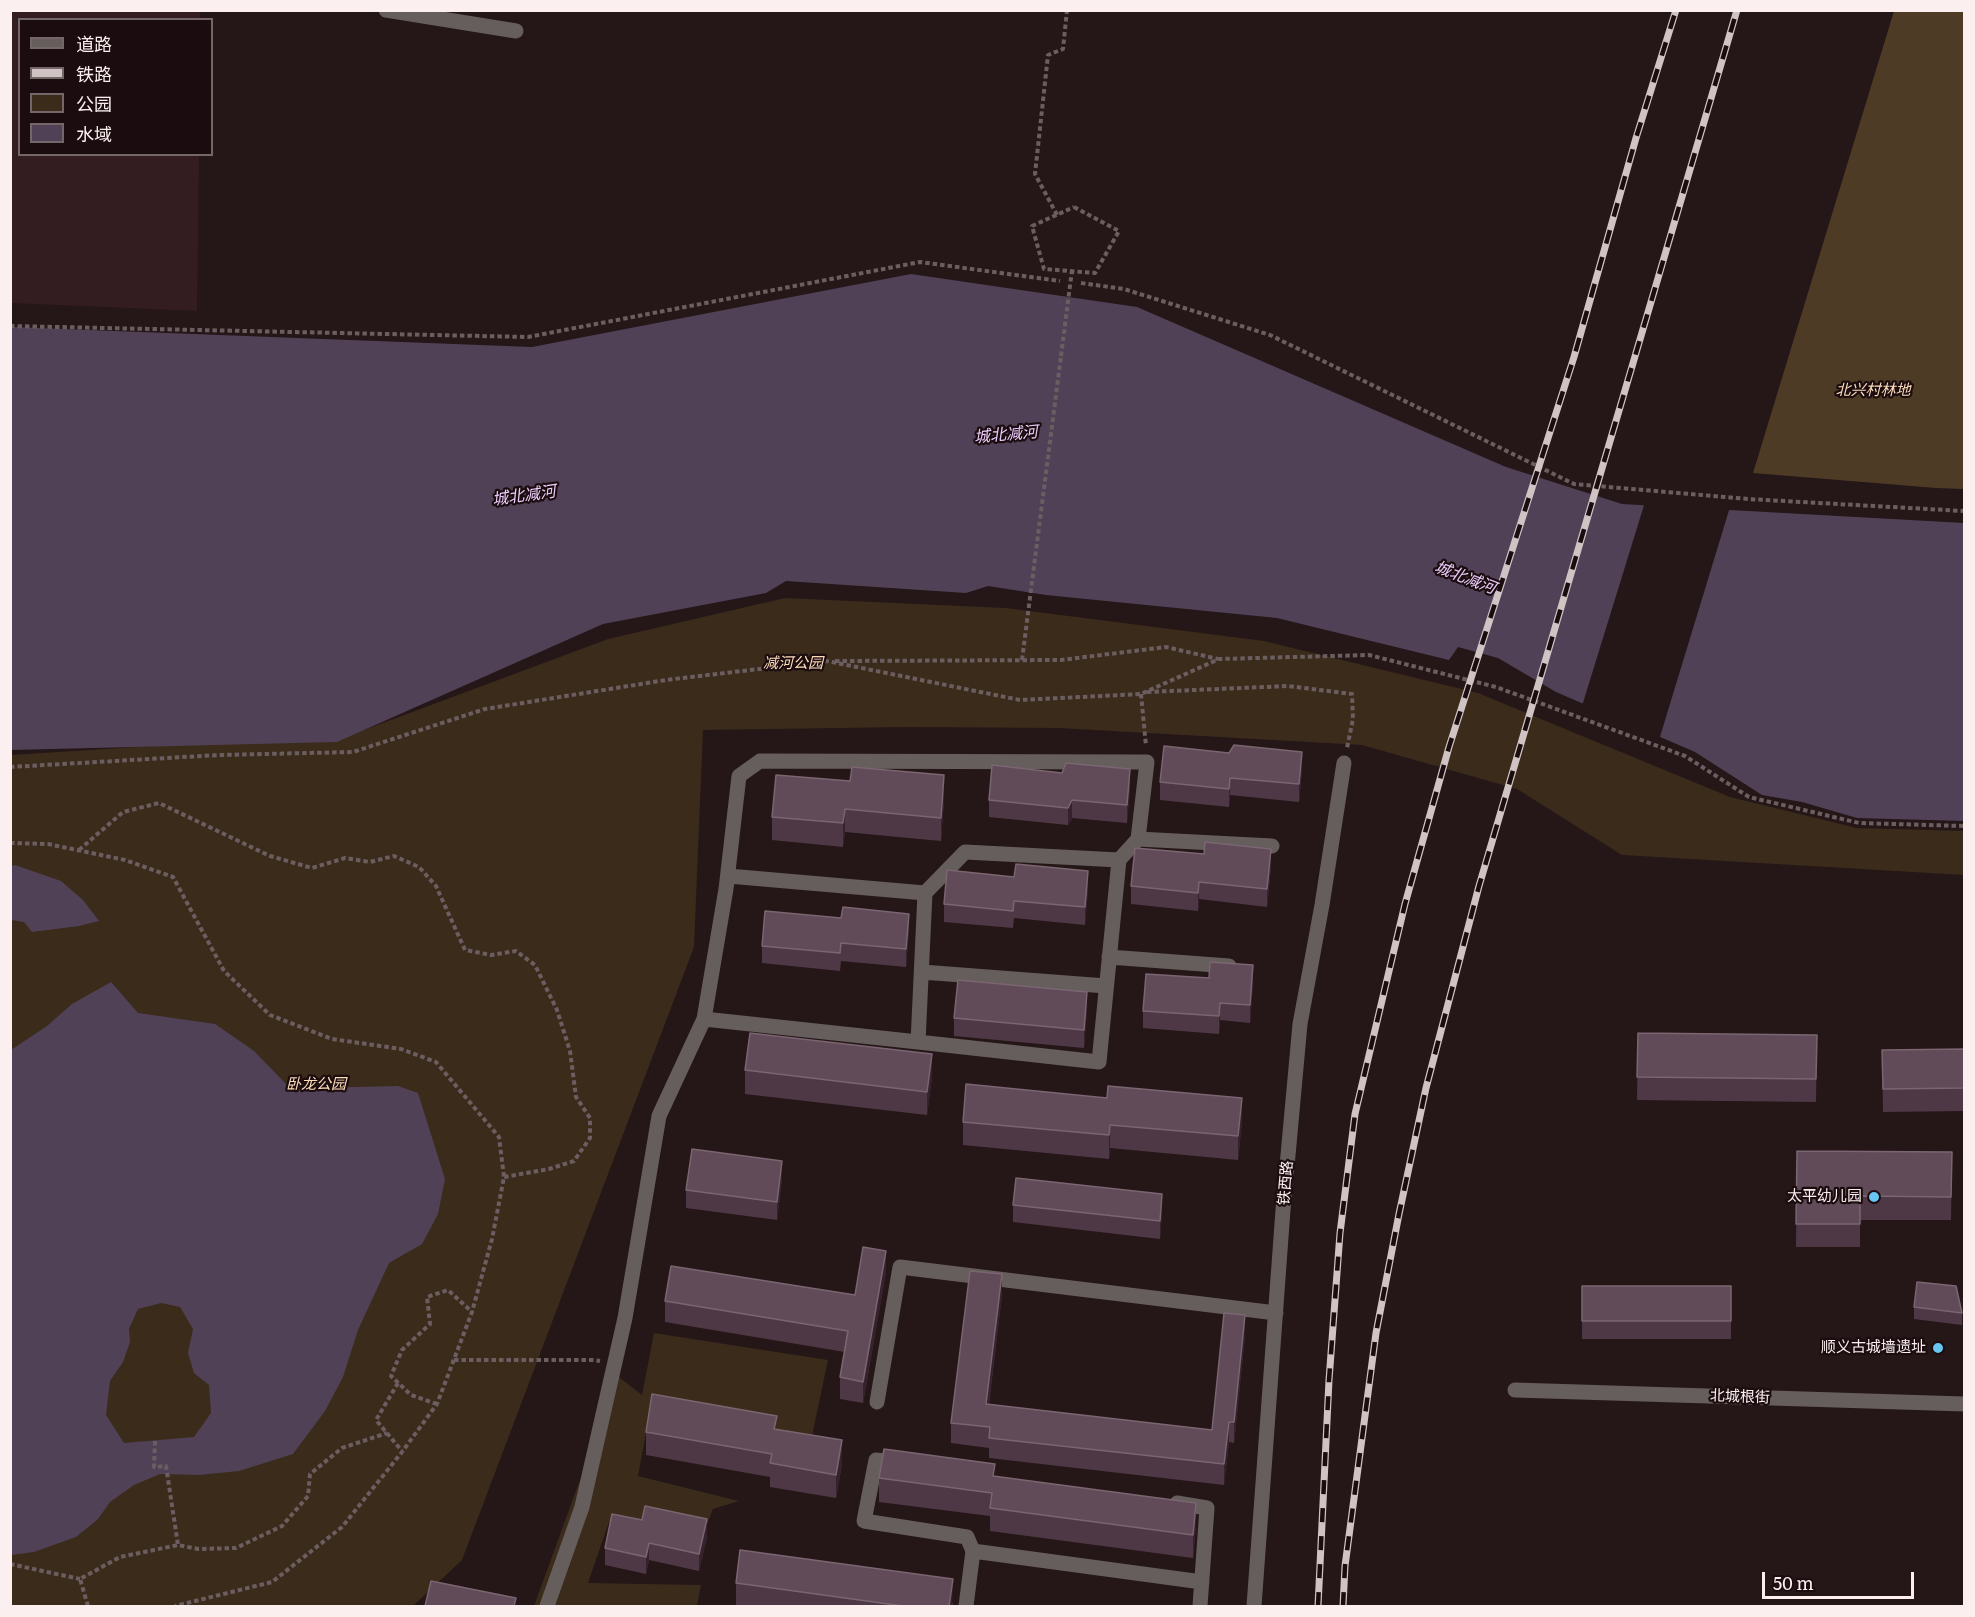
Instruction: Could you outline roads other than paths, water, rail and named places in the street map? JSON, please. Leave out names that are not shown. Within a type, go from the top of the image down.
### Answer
[{"type":"street","points":[[386,10],[516,31]]},
{"type":"street","points":[[547,1606],[582,1507],[625,1318],[659,1116],[704,1019],[728,876],[739,776],[760,761],[1147,762],[1138,839],[1119,860],[1099,1062],[704,1019]]},
{"type":"street","name":"铁西路","points":[[1254,1606],[1300,1024],[1322,905],[1344,763]]},
{"type":"street","points":[[1138,839],[1272,846]]},
{"type":"street","points":[[918,1042],[926,893],[965,852],[1119,860]]},
{"type":"street","points":[[728,876],[926,893]]},
{"type":"street","points":[[1109,957],[1248,967]]},
{"type":"street","points":[[922,972],[1106,986]]},
{"type":"street","points":[[877,1402],[900,1267],[1276,1312]]},
{"type":"street","name":"北城根街","points":[[1515,1390],[1965,1404]]},
{"type":"street","points":[[910,1465],[876,1460],[864,1521],[967,1537],[974,1551],[966,1606]]},
{"type":"street","points":[[1161,1501],[1207,1508],[1200,1606]]},
{"type":"street","points":[[974,1551],[1202,1582]]},
{"type":"water","name":"城北减河","points":[[911,274],[1137,307],[1506,467],[1622,504],[1964,523],[1964,821],[1857,818],[1802,802],[1762,795],[1695,752],[1556,692],[1498,658],[1458,647],[1449,660],[1277,618],[1046,595],[988,586],[966,593],[786,581],[766,593],[603,624],[337,742],[11,750],[11,327],[532,347]]},
{"type":"water","points":[[15,865],[61,881],[83,900],[99,921],[32,932],[24,922],[11,920],[11,866]]},
{"type":"water","points":[[111,982],[138,1013],[215,1024],[254,1051],[287,1085],[315,1088],[398,1086],[418,1093],[445,1179],[438,1214],[422,1244],[389,1263],[358,1330],[343,1377],[325,1411],[293,1454],[239,1471],[199,1475],[160,1474],[134,1485],[110,1502],[98,1519],[76,1537],[34,1552],[11,1555],[11,1050],[47,1026],[72,1004]],"holes":[[[161,1303],[180,1307],[193,1329],[188,1353],[194,1373],[209,1385],[211,1413],[194,1437],[124,1443],[106,1415],[110,1381],[123,1362],[130,1342],[129,1329],[138,1309]]]},
{"type":"railway","points":[[1318,1606],[1329,1380],[1340,1233],[1355,1114],[1405,904],[1449,747],[1574,357],[1636,138],[1676,10]]},
{"type":"railway","points":[[1343,1606],[1345,1566],[1376,1333],[1426,1088],[1479,886],[1737,10]]},
{"type":"place","name":"太平幼儿园","points":[[1874,1197]]},
{"type":"place","name":"顺义古城墙遗址","points":[[1938,1348]]},
{"type":"park label","name":"北兴村林地","points":[[1873,391]]},
{"type":"park label","name":"减河公园","points":[[793,664]]},
{"type":"park label","name":"卧龙公园","points":[[316,1085]]}]
